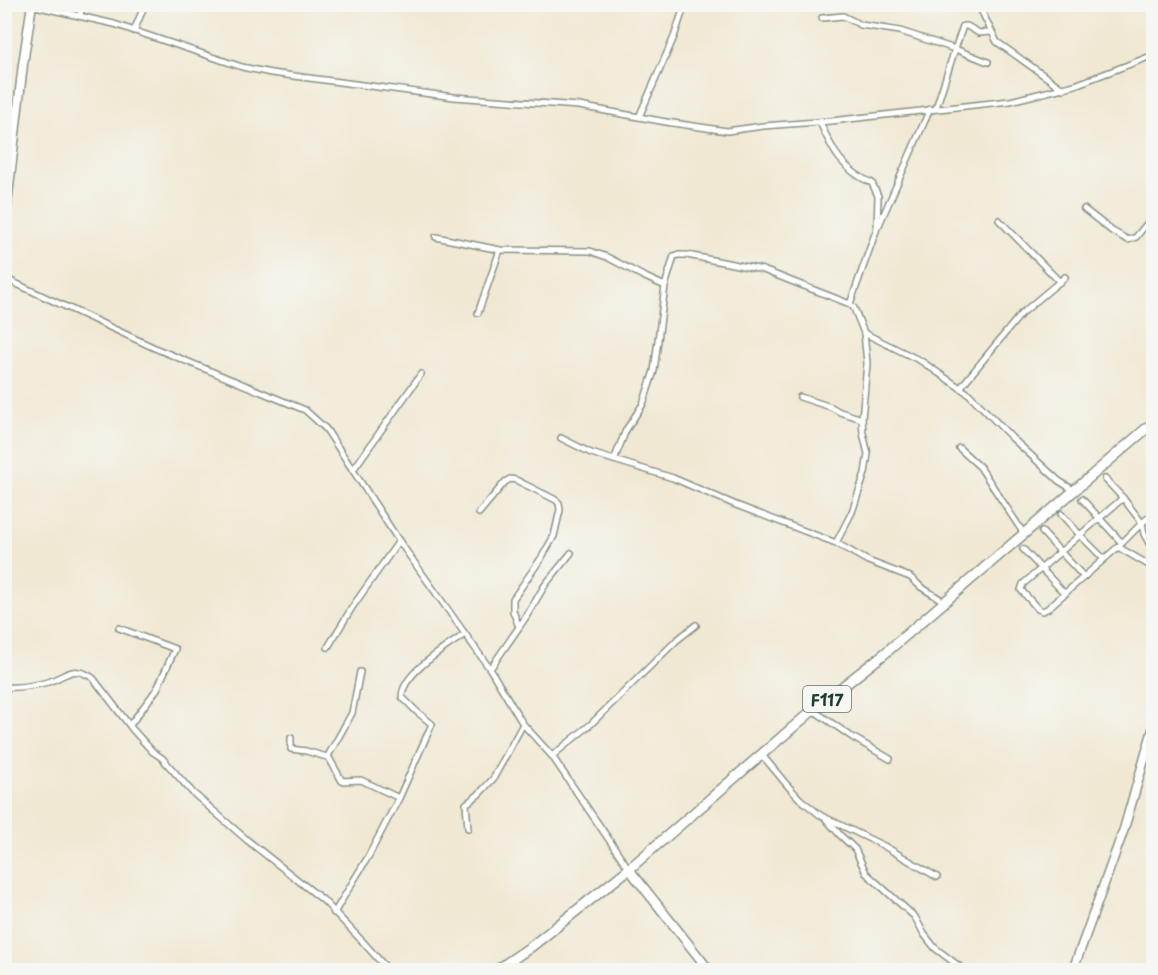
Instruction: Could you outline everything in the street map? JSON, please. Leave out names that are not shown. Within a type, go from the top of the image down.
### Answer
[{"type":"main road","points":[[4,230],[32,5]]},
{"type":"main road","name":"F117","points":[[497,970],[532,946],[629,868],[813,710],[884,654],[1154,422]]},
{"type":"main road","points":[[1073,970],[1124,829],[1154,726]]},
{"type":"main road","points":[[629,868],[709,970]]},
{"type":"street","points":[[79,16],[84,4]]},
{"type":"street","points":[[134,31],[145,4]]},
{"type":"street","points":[[639,117],[674,37],[685,4]]},
{"type":"street","points":[[978,4],[997,42],[1063,89]]},
{"type":"street","points":[[32,5],[114,24],[242,67],[271,73],[454,97],[579,106],[727,131],[1010,101],[1063,89],[1154,56]]},
{"type":"street","points":[[822,18],[843,16],[861,25],[900,31],[988,62]]},
{"type":"street","points":[[850,304],[877,228],[907,159],[933,109],[963,26],[979,33],[991,32]]},
{"type":"street","points":[[820,122],[830,147],[838,158],[862,179],[872,183],[878,196],[877,228]]},
{"type":"street","points":[[1084,209],[1112,231],[1128,240],[1136,237],[1154,215]]},
{"type":"street","points":[[960,388],[1021,314],[1062,279],[999,220]]},
{"type":"street","points":[[436,237],[500,250],[590,251],[607,256],[665,286]]},
{"type":"street","points":[[478,313],[500,250]]},
{"type":"street","points":[[614,460],[626,430],[643,404],[654,371],[665,286],[674,256],[687,255],[763,270],[850,304],[854,308],[864,333],[867,363],[862,419],[868,454],[865,473],[852,512],[836,543]]},
{"type":"street","points":[[4,278],[156,349],[305,410],[326,429],[399,541],[490,669],[523,724],[552,756],[629,868]]},
{"type":"street","points":[[864,333],[921,362],[969,394],[1012,438],[1059,481],[1075,491]]},
{"type":"street","points":[[353,471],[421,374]]},
{"type":"street","points":[[800,397],[862,419]]},
{"type":"street","points":[[561,438],[591,453],[673,478],[836,543],[868,561],[910,577],[945,602]]},
{"type":"street","points":[[959,448],[980,467],[1024,534]]},
{"type":"street","points":[[479,513],[510,479],[559,503],[560,510],[554,536],[513,599],[513,611],[519,627]]},
{"type":"street","points":[[1106,479],[1142,523],[1144,534],[1154,552]]},
{"type":"street","points":[[1123,498],[1021,587],[1021,590],[1038,609],[1042,611],[1047,609],[1154,513]]},
{"type":"street","points":[[1082,500],[1120,545],[1154,568]]},
{"type":"street","points":[[1061,514],[1104,559]]},
{"type":"street","points":[[1042,532],[1084,577]]},
{"type":"street","points":[[328,647],[353,606],[399,541]]},
{"type":"street","points":[[1023,549],[1065,594]]},
{"type":"street","points":[[490,669],[545,585],[571,553]]},
{"type":"street","points":[[552,756],[590,725],[653,663],[696,625]]},
{"type":"street","points":[[119,628],[175,649],[157,689],[130,725]]},
{"type":"street","points":[[334,913],[368,857],[399,798],[432,724],[402,697],[402,689],[414,672],[465,634]]},
{"type":"street","points":[[4,687],[36,685],[69,672],[85,674],[93,678],[153,752],[162,758],[193,793],[322,900],[388,970]]},
{"type":"street","points":[[328,756],[352,713],[360,672]]},
{"type":"street","points":[[813,710],[852,737],[890,759]]},
{"type":"street","points":[[468,828],[466,804],[493,779],[523,724]]},
{"type":"street","points":[[291,738],[291,749],[328,756]]},
{"type":"street","points":[[762,754],[800,799],[825,817],[884,846],[937,877]]},
{"type":"street","points":[[328,756],[342,781],[362,780],[399,798]]},
{"type":"street","points":[[825,817],[855,849],[866,873],[915,917],[935,948],[964,970]]},
{"type":"street","points":[[772,970],[785,970]]}]
